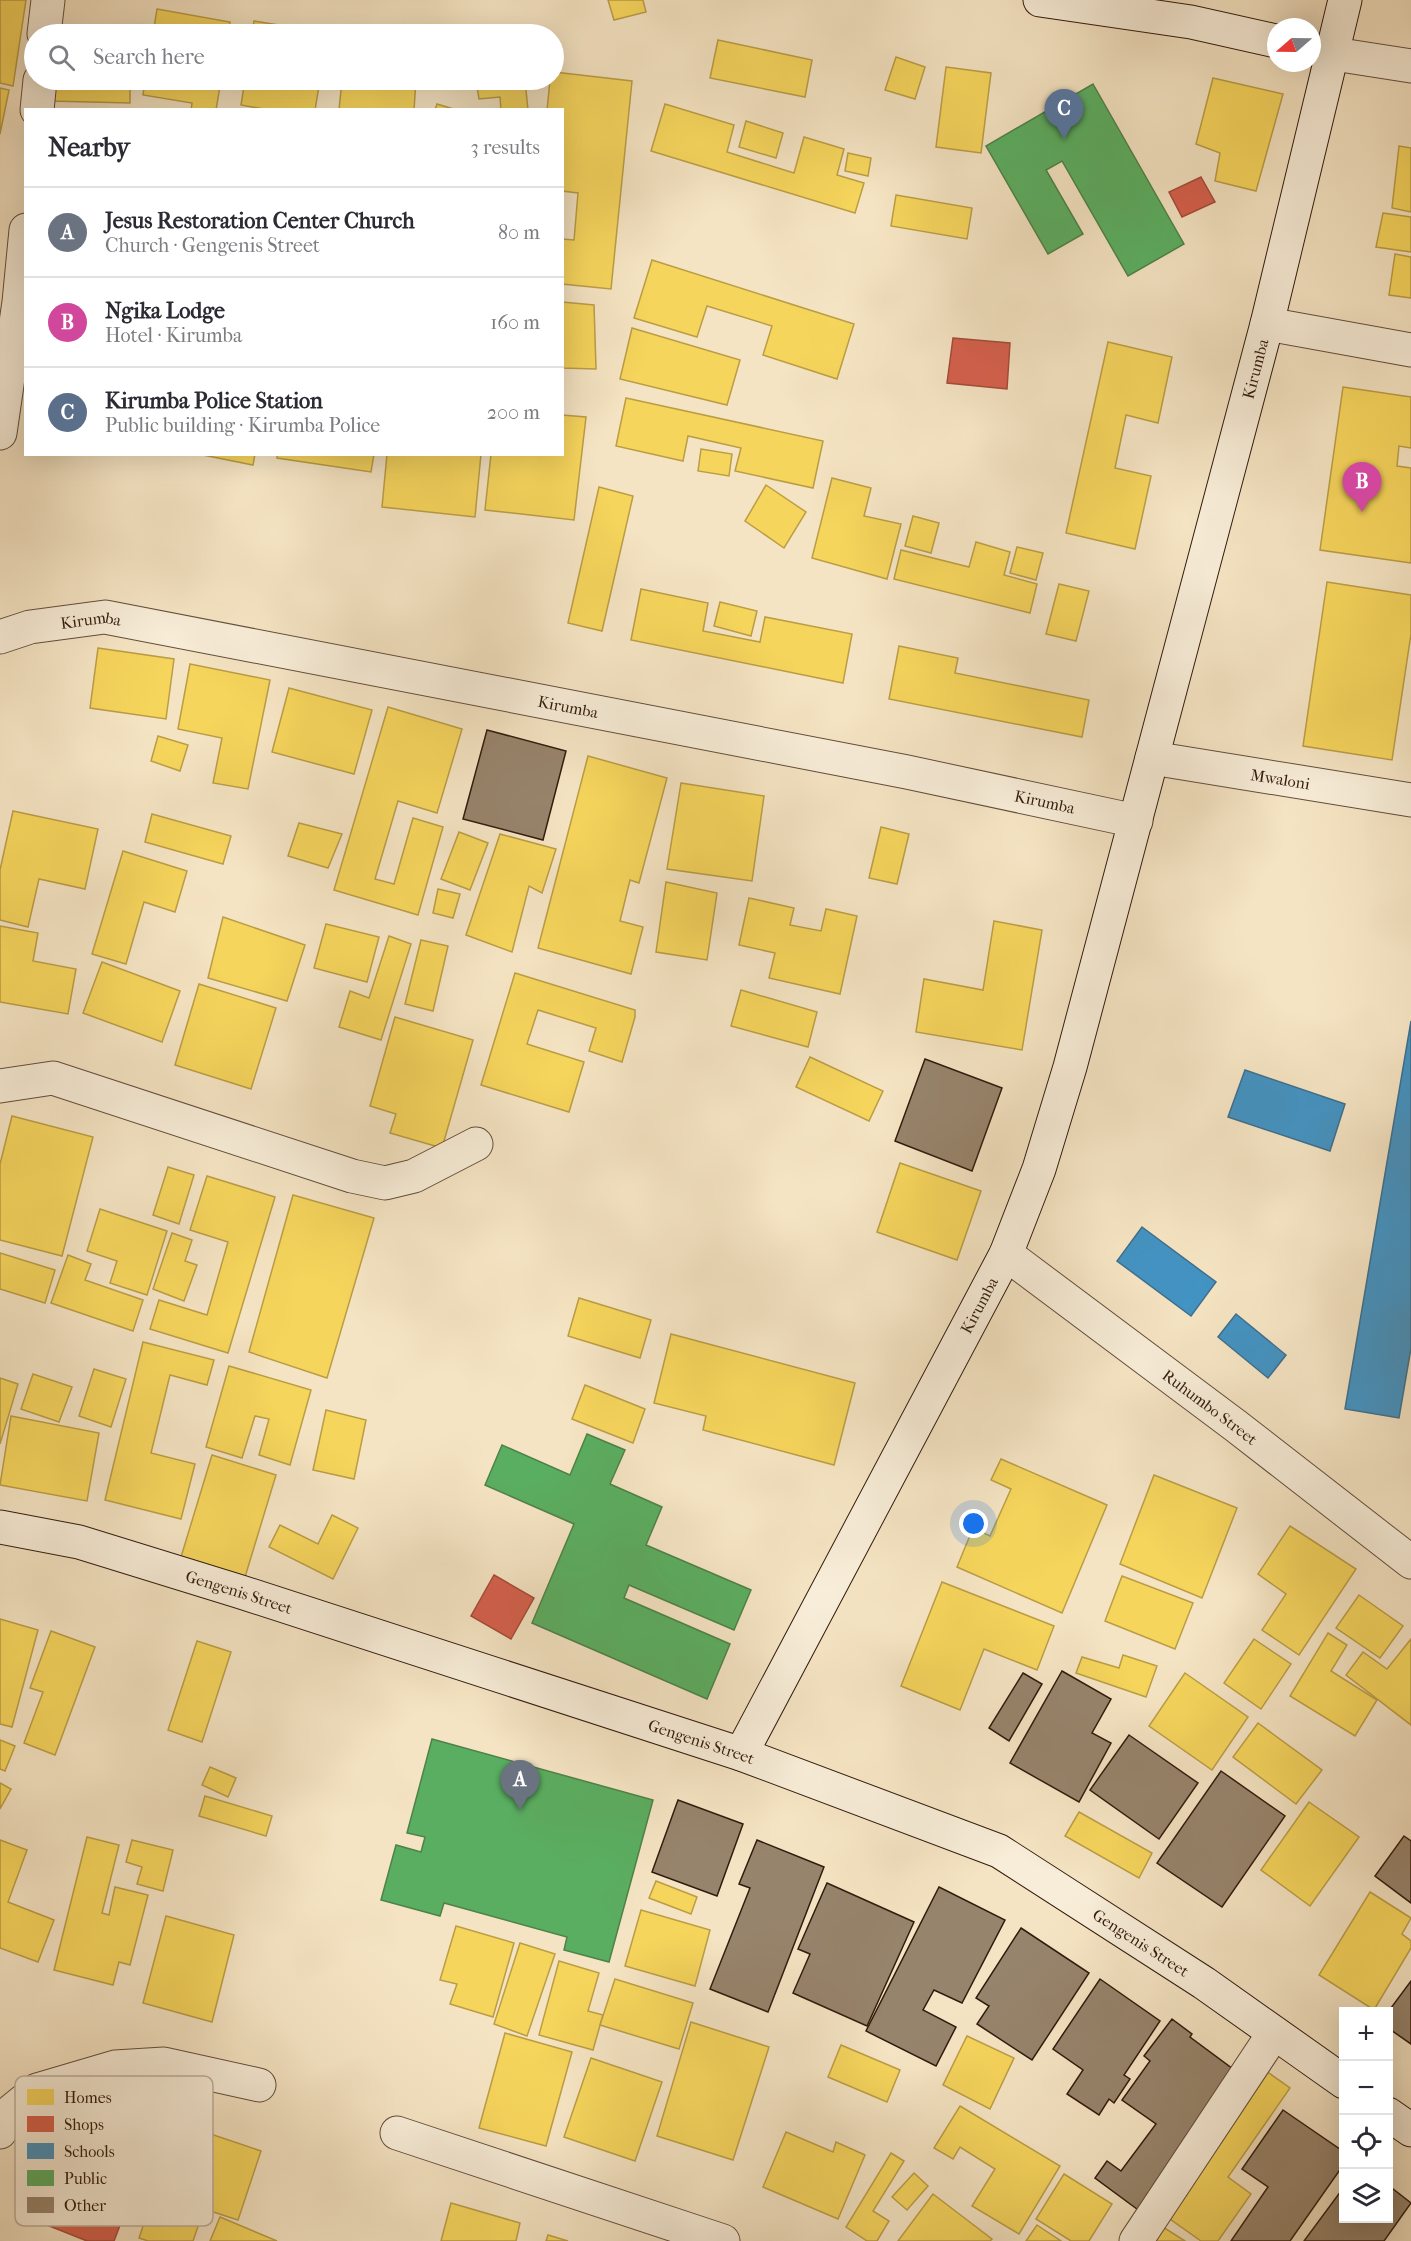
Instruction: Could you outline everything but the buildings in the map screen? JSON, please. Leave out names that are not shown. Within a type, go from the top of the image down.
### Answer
[{"type":"street","points":[[45,24],[48,0]]},
{"type":"street","points":[[1040,0],[1191,22],[1267,39]]},
{"type":"street","name":"Kirumba","points":[[741,1754],[1006,1254],[1039,1169],[1070,1067],[1267,324],[1323,51],[1345,0]]},
{"type":"street","points":[[1323,51],[1411,66]]},
{"type":"street","points":[[37,108],[39,90]]},
{"type":"street","points":[[0,433],[24,251]]},
{"type":"street","points":[[1267,324],[1411,350]]},
{"type":"street","name":"Kirumba","points":[[0,638],[30,627],[105,617],[907,772],[1136,821]]},
{"type":"street","name":"Mwaloni","points":[[1152,758],[1411,800]]},
{"type":"street","points":[[0,1086],[52,1078],[352,1176],[385,1183],[414,1176],[476,1144]]},
{"type":"street","name":"Ruhumbo Street","points":[[1006,1254],[1236,1426],[1411,1562]]},
{"type":"street","name":"Gengenis Street","points":[[0,1527],[79,1542],[242,1592],[741,1754],[999,1851],[1204,1983],[1339,2078]]},
{"type":"street","points":[[1136,2241],[1274,2033]]},
{"type":"street","points":[[85,2076],[116,2067],[164,2064],[259,2085]]},
{"type":"street","points":[[0,2132],[9,2113],[15,2108]]},
{"type":"street","points":[[1390,2115],[1411,2130]]},
{"type":"street","points":[[397,2133],[723,2241]]},
{"type":"place","name":"Kirumba Police Station","points":[[1064,139]]},
{"type":"place","name":"Ngika Lodge","points":[[1362,512]]},
{"type":"place","name":"Jesus Restoration Center Church","points":[[520,1810]]}]
